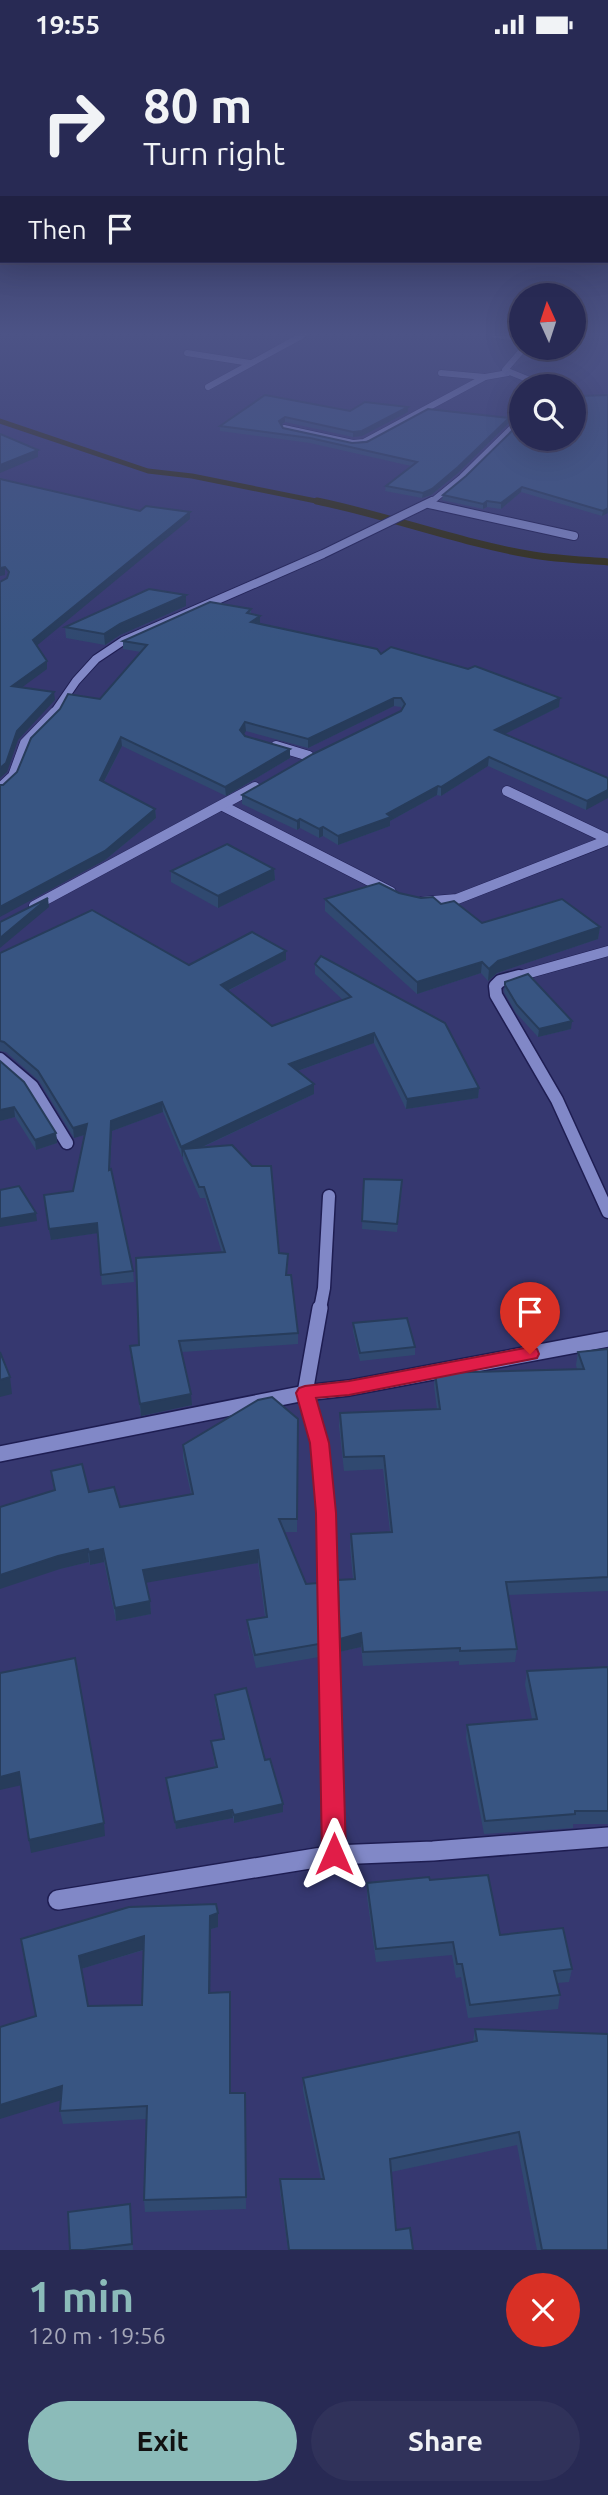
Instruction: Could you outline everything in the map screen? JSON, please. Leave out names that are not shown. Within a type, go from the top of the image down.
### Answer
[{"type":"street","points":[[329,438],[353,443],[372,438]]},
{"type":"street","points":[[0,788],[13,776],[25,743],[62,705],[76,681],[96,659],[154,626],[323,554],[429,503],[462,477],[502,438]]},
{"type":"street","points":[[429,503],[574,536]]},
{"type":"street","points":[[260,741],[309,756]]},
{"type":"street","points":[[299,762],[322,750]]},
{"type":"street","points":[[24,912],[266,781]]},
{"type":"street","points":[[508,791],[608,840]]},
{"type":"street","points":[[223,806],[406,898],[422,902],[457,899],[608,840]]},
{"type":"street","points":[[608,951],[500,982],[495,986],[496,995],[529,1045],[583,1153],[608,1212]]},
{"type":"street","points":[[0,1059],[20,1071],[38,1091],[67,1143]]},
{"type":"street","points":[[329,1196],[324,1288],[305,1393],[319,1443],[326,1513],[334,1854]]},
{"type":"street","points":[[0,1454],[305,1393],[349,1388],[608,1339]]},
{"type":"street","points":[[58,1900],[334,1854],[433,1851],[608,1837]]},
{"type":"building","points":[[0,438],[9,438],[38,450],[0,465]]},
{"type":"building","points":[[308,438],[328,438],[352,443],[367,442],[375,438],[488,438],[432,489],[423,493],[386,486],[417,462]]},
{"type":"building","points":[[505,438],[509,438],[509,451],[586,451],[586,438],[608,438],[608,508],[603,511],[522,487],[501,503],[487,501],[483,504],[443,495]]},
{"type":"building","points":[[0,479],[140,511],[146,506],[190,512],[33,640],[47,661],[12,686],[54,692],[17,731],[6,763],[0,768],[0,582],[7,578],[9,572],[5,567],[0,568]]},
{"type":"building","points":[[149,589],[186,595],[120,624],[104,634],[65,627]]},
{"type":"building","points":[[210,602],[251,609],[247,613],[260,616],[251,622],[377,649],[381,654],[391,647],[468,669],[475,666],[560,698],[495,730],[608,778],[608,790],[587,801],[489,757],[441,787],[438,786],[387,814],[391,817],[338,836],[323,827],[319,829],[300,819],[297,821],[242,795],[313,754],[401,711],[405,704],[401,698],[394,698],[308,739],[245,722],[240,730],[245,736],[290,749],[225,787],[121,737],[100,780],[155,809],[105,851],[0,907],[0,785],[17,772],[31,738],[60,709],[68,694],[100,699],[147,645],[123,641]]},
{"type":"building","points":[[227,844],[274,869],[218,896],[171,871]]},
{"type":"building","points":[[379,883],[399,893],[421,898],[433,897],[441,904],[454,901],[482,923],[562,899],[600,927],[498,961],[489,969],[482,962],[417,982],[325,899]]},
{"type":"building","points":[[48,898],[0,938],[0,922]]},
{"type":"building","points":[[92,910],[189,965],[252,932],[286,951],[221,985],[272,1026],[351,997],[315,964],[321,956],[445,1023],[479,1088],[407,1099],[374,1033],[289,1064],[314,1084],[181,1147],[162,1102],[111,1121],[109,1170],[111,1169],[133,1271],[101,1275],[97,1223],[49,1229],[44,1195],[73,1191],[87,1124],[73,1128],[38,1071],[0,1041],[0,953]]},
{"type":"building","points":[[528,974],[572,1021],[539,1029],[517,1005],[505,985],[505,982]]},
{"type":"building","points":[[0,1061],[24,1082],[56,1133],[35,1140],[14,1107],[0,1110]]},
{"type":"building","points":[[232,1145],[252,1166],[271,1166],[279,1253],[288,1254],[286,1275],[291,1275],[298,1333],[179,1341],[191,1394],[140,1404],[130,1346],[139,1345],[136,1258],[225,1252],[204,1187],[199,1187],[183,1149]]},
{"type":"building","points":[[364,1179],[402,1180],[397,1224],[362,1221]]},
{"type":"building","points":[[19,1186],[36,1213],[0,1219],[0,1190]]},
{"type":"building","points":[[407,1318],[415,1347],[360,1353],[353,1323]]},
{"type":"building","points":[[608,1349],[608,1577],[506,1582],[517,1649],[460,1651],[460,1648],[363,1652],[361,1633],[340,1639],[338,1580],[355,1579],[351,1534],[392,1532],[384,1456],[344,1457],[340,1413],[440,1409],[435,1373],[584,1369],[578,1352]]},
{"type":"building","points":[[0,1352],[10,1377],[0,1380]]},
{"type":"building","points":[[272,1397],[298,1419],[297,1519],[279,1519],[306,1584],[318,1583],[319,1644],[255,1655],[247,1620],[267,1617],[258,1550],[143,1570],[150,1601],[115,1608],[103,1549],[89,1552],[88,1549],[58,1556],[0,1575],[0,1507],[55,1490],[51,1471],[82,1464],[89,1492],[114,1487],[120,1507],[193,1494],[183,1445],[258,1400]]},
{"type":"building","points":[[75,1658],[104,1823],[29,1840],[19,1772],[0,1777],[0,1673]]},
{"type":"building","points":[[608,1667],[608,1811],[575,1811],[575,1814],[485,1821],[467,1725],[537,1719],[527,1671]]},
{"type":"building","points":[[246,1688],[265,1760],[270,1759],[283,1804],[234,1815],[232,1810],[175,1822],[166,1778],[217,1767],[211,1741],[224,1739],[215,1695]]},
{"type":"building","points":[[488,1875],[500,1935],[563,1928],[572,1969],[554,1971],[560,1995],[470,2005],[462,1964],[457,1964],[453,1942],[376,1949],[367,1883]]},
{"type":"building","points":[[216,1904],[218,1913],[210,1916],[209,1993],[230,1992],[230,2093],[245,2093],[246,2197],[144,2200],[147,2106],[60,2111],[62,2086],[0,2105],[0,2027],[36,2016],[21,1939],[129,1907]],"holes":[[[144,1936],[142,2005],[88,2006],[79,1956]]]},
{"type":"building","points":[[475,2029],[608,2034],[608,2250],[542,2250],[519,2132],[390,2159],[396,2230],[410,2228],[413,2250],[289,2250],[280,2179],[324,2179],[303,2078],[477,2041]]},
{"type":"building","points":[[130,2204],[132,2244],[70,2250],[68,2212]]},
{"type":"waterway","points":[[49,438],[148,471],[192,476],[322,502]]},
{"type":"waterway","points":[[317,501],[322,502]]},
{"type":"waterway","points":[[322,502],[326,503]]},
{"type":"waterway","points":[[322,502],[506,550],[551,558],[608,562]]},
{"type":"route","points":[[334,1854],[326,1513],[319,1443],[305,1393],[349,1388],[530,1354]]}]
